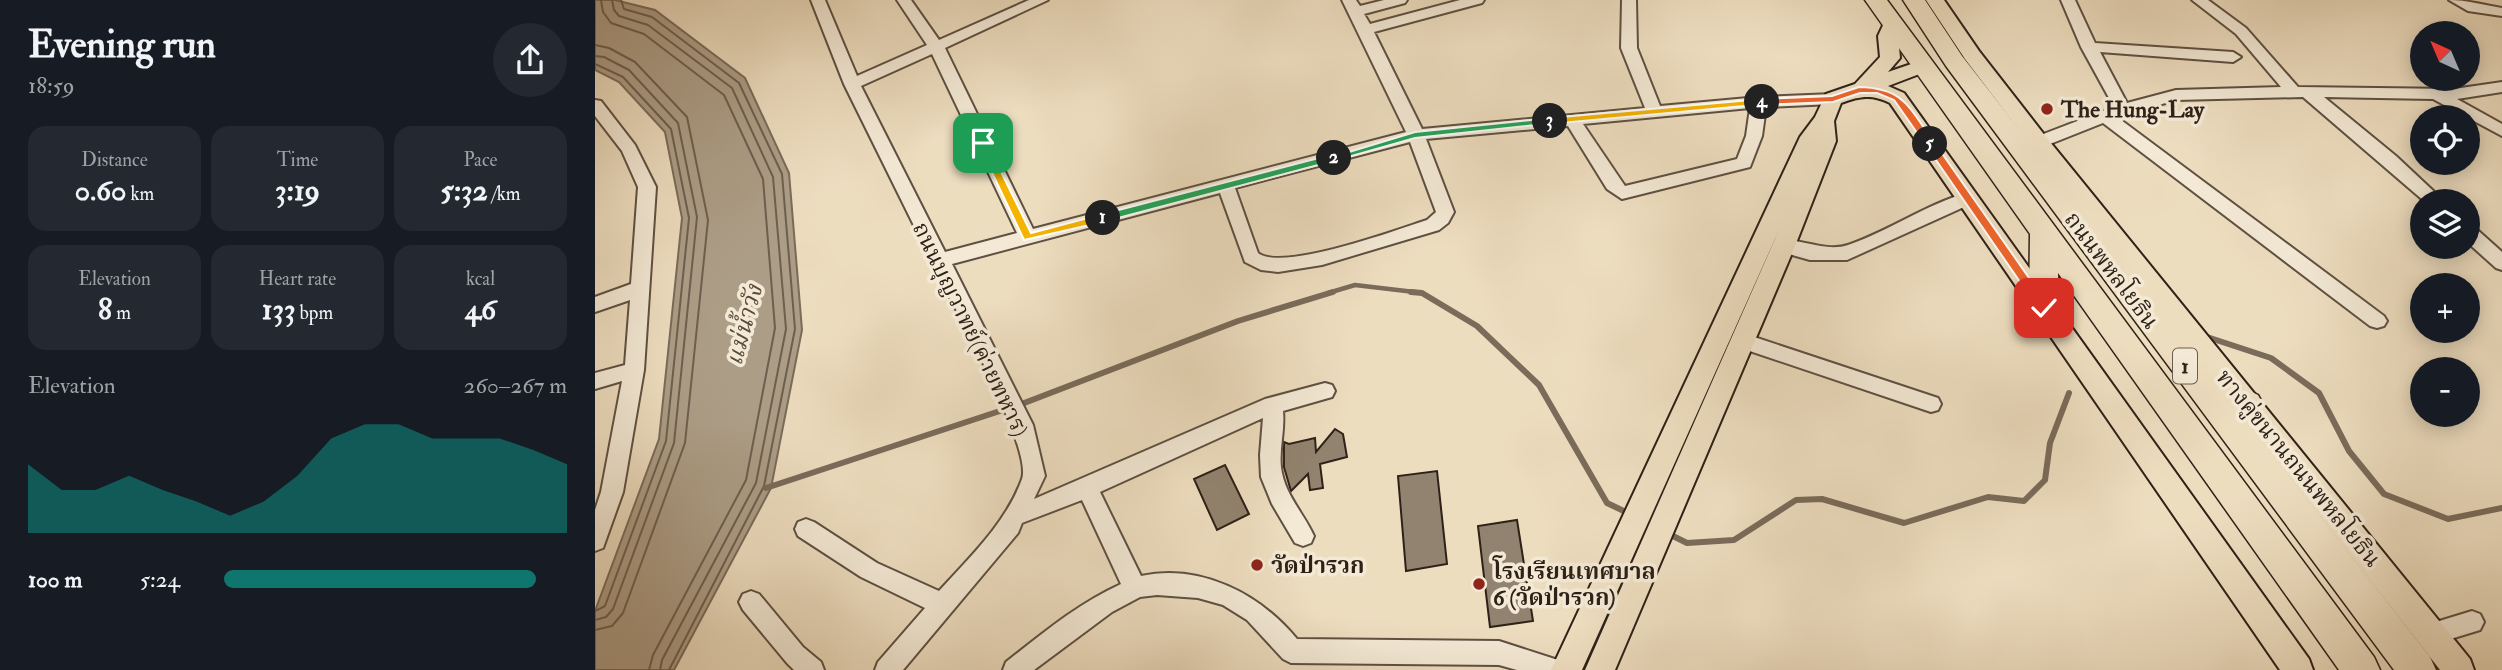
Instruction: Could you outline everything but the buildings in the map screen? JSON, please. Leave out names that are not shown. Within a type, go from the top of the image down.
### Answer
[{"type":"highway","name":"ถนนพหลโยธิน","points":[[1876,0],[2361,670]]},
{"type":"highway","name":"ถนนพหลโยธิน","points":[[1914,0],[1954,61],[2417,670]]},
{"type":"highway","points":[[1923,66],[1954,61]]},
{"type":"highway","points":[[2044,233],[2044,308]]},
{"type":"highway","points":[[2194,376],[2247,404]]},
{"type":"main road","name":"ทางคู่ขนานถนนพหลโยธิน","points":[[1934,0],[1972,55],[2039,142],[2459,670]]},
{"type":"main road","points":[[1859,90],[1887,64],[1890,58],[1888,36],[1892,25]]},
{"type":"main road","points":[[1600,670],[1645,530],[1742,279],[1810,137],[1828,109],[1859,90],[1923,66]]},
{"type":"main road","points":[[1859,90],[1879,90],[1897,98],[2298,670]]},
{"type":"main road","points":[[1566,670],[1645,530],[1742,341],[1826,141],[1828,109]]},
{"type":"street","name":"ถนนบุญวาทย์(ค่ายทหาร)","points":[[818,0],[852,84],[938,261],[1023,425],[1034,476],[1010,526],[887,670]]},
{"type":"street","points":[[904,0],[937,48],[1028,237]]},
{"type":"street","points":[[852,84],[1041,0]]},
{"type":"street","points":[[1226,186],[1250,256],[1266,265],[1306,261],[1363,247],[1433,225],[1442,219],[1445,212],[1415,135],[1352,6],[1400,0]]},
{"type":"street","points":[[1629,0],[1629,48],[1654,111]]},
{"type":"street","points":[[2068,0],[2089,47],[2123,109]]},
{"type":"street","points":[[2199,0],[2241,31],[2300,92],[2391,160],[2422,189]]},
{"type":"street","points":[[2456,0],[2473,8],[2502,12]]},
{"type":"street","points":[[2089,47],[2233,57]]},
{"type":"street","points":[[2039,142],[2123,109],[2176,95],[2435,93],[2502,87]]},
{"type":"street","points":[[2435,93],[2502,131]]},
{"type":"street","points":[[1572,119],[1613,185],[1622,193],[1744,163],[1754,136],[1759,102]]},
{"type":"street","points":[[938,261],[1415,135],[1759,102],[1828,109]]},
{"type":"street","points":[[595,105],[629,149],[647,187],[634,370],[612,492],[595,541]]},
{"type":"street","points":[[2105,116],[2377,321]]},
{"type":"street","points":[[1784,246],[1810,253],[1847,253],[1969,198]]},
{"type":"street","points":[[2480,244],[2502,263]]},
{"type":"street","points":[[1742,279],[1766,288]]},
{"type":"street","points":[[595,305],[641,288]]},
{"type":"street","points":[[1742,341],[1931,404]]},
{"type":"street","points":[[595,381],[634,370]]},
{"type":"street","points":[[1015,516],[1087,488],[1218,426],[1272,405],[1325,391]]},
{"type":"street","points":[[1272,405],[1275,428],[1270,456],[1272,472],[1278,495],[1303,536]]},
{"type":"street","points":[[1087,488],[1135,589]]},
{"type":"street","points":[[806,529],[869,570],[942,605]]},
{"type":"street","points":[[1015,670],[1072,625],[1135,589],[1164,584],[1206,588],[1242,601],[1260,616],[1289,660],[1499,653],[1555,670]]},
{"type":"street","points":[[751,602],[795,655],[812,670]]},
{"type":"street","points":[[2431,634],[2472,622]]},
{"type":"lane","points":[[1366,30],[1477,0]]},
{"type":"water","name":"แม่น้ำวัง","points":[[595,0],[615,0],[655,10],[745,78],[789,173],[802,330],[771,488],[674,670],[595,670],[595,611],[659,439],[682,218],[665,132],[619,82],[595,70]]},
{"type":"waterway","points":[[1328,293],[1355,285],[1423,293]]},
{"type":"waterway","points":[[1019,405],[1238,321],[1333,292]]},
{"type":"waterway","points":[[1411,292],[1422,293],[1477,326],[1539,385],[1607,503],[1630,514]]},
{"type":"waterway","points":[[2204,336],[2271,358],[2319,393],[2349,451],[2384,494],[2448,519],[2502,508]]},
{"type":"waterway","points":[[1667,533],[1687,543],[1734,540],[1796,500],[1822,499],[1904,523],[1988,497],[2024,501],[2045,480],[2050,443],[2069,393]]},
{"type":"waterway","points":[[766,488],[1009,408]]},
{"type":"place","name":"The Hung-Lay","points":[[2047,109]]},
{"type":"place","name":"วัดป่ารวก","points":[[1257,565]]},
{"type":"place","name":"โรงเรียนเทศบาล 6 (วัดป่ารวก)","points":[[1479,584]]},
{"type":"route","points":[[983,143],[1028,237],[1415,135],[1759,102],[1833,99],[1859,90],[1879,90],[1897,98],[2044,308]]}]
